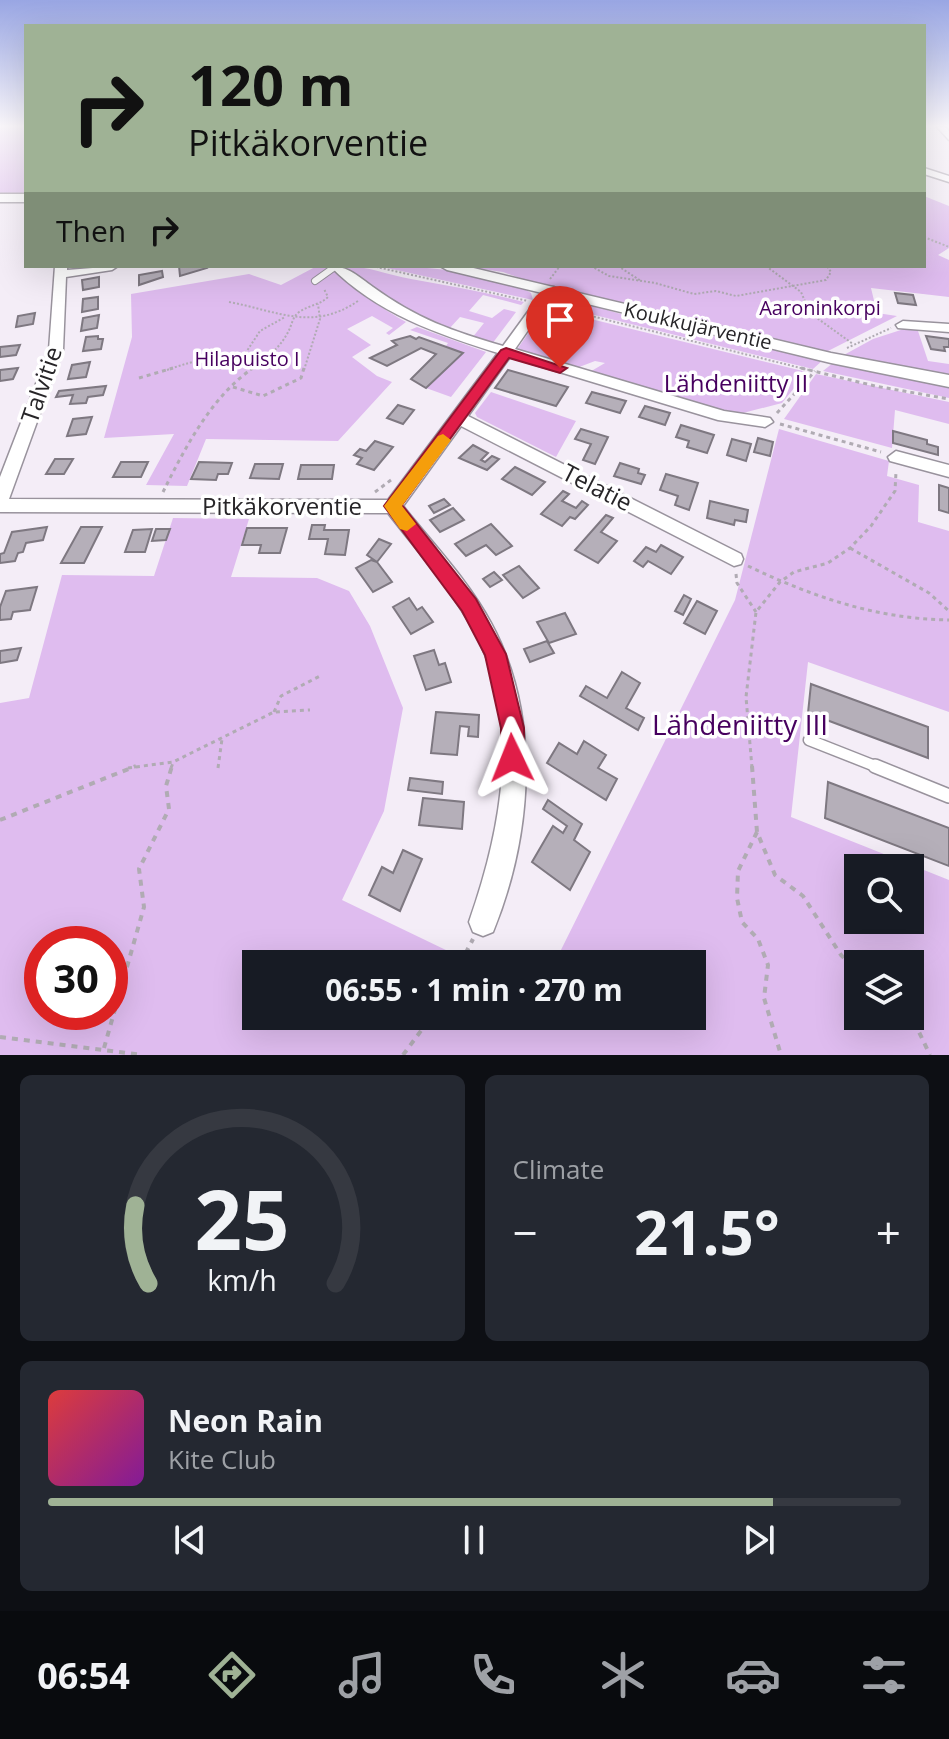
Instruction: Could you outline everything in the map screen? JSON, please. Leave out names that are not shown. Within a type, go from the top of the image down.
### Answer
[{"type":"street","points":[[0,198],[24,198]]},
{"type":"street","points":[[62,270],[87,268]]},
{"type":"street","points":[[339,268],[416,321],[506,353],[723,416],[765,422]]},
{"type":"street","name":"Koukkujärventie","points":[[454,268],[545,294],[949,381]]},
{"type":"street","name":"Talvitie","points":[[0,499],[56,350],[62,270]]},
{"type":"street","name":"Pitkäkorventie","points":[[0,505],[393,506],[506,353],[545,294]]},
{"type":"street","points":[[903,325],[949,328]]},
{"type":"street","name":"Telatie","points":[[459,418],[734,559]]},
{"type":"street","points":[[896,457],[949,471]]},
{"type":"street","points":[[393,506],[469,605],[495,654],[506,688],[513,728],[512,787],[502,863],[483,922]]},
{"type":"lane","points":[[315,281],[333,268]]},
{"type":"lane","points":[[809,740],[949,796]]},
{"type":"path","points":[[926,238],[949,247]]},
{"type":"path","points":[[381,268],[529,301],[520,313]]},
{"type":"path","points":[[559,268],[545,294],[815,371],[949,399]]},
{"type":"path","points":[[595,268],[609,276],[694,294],[716,291],[736,296],[826,280],[831,272],[828,268]]},
{"type":"path","points":[[621,268],[641,281]]},
{"type":"path","points":[[769,268],[801,292],[810,313],[853,344]]},
{"type":"path","points":[[162,494],[190,439],[233,387],[252,367],[269,356],[287,335],[294,317],[328,297],[315,281]]},
{"type":"path","points":[[229,302],[285,317],[320,319],[374,295]]},
{"type":"path","points":[[233,387],[263,396],[301,378],[320,319],[318,303]]},
{"type":"path","points":[[241,360],[260,331],[285,317]]},
{"type":"path","points":[[831,358],[853,344],[903,325]]},
{"type":"path","points":[[139,378],[166,373],[195,359],[213,356],[241,360],[252,367]]},
{"type":"path","points":[[765,422],[788,404],[815,371]]},
{"type":"path","points":[[765,422],[787,425],[896,457],[895,491],[871,526],[850,548],[828,563],[794,572],[780,582],[756,612],[746,697],[757,832],[775,875],[803,896],[844,958]]},
{"type":"path","points":[[372,494],[384,488],[398,474]]},
{"type":"path","points":[[850,548],[929,593],[949,611]]},
{"type":"path","points":[[734,559],[780,582],[836,602],[894,618],[949,620]]},
{"type":"path","points":[[734,559],[737,583],[756,612]]},
{"type":"path","points":[[274,712],[281,696],[320,676]]},
{"type":"path","points":[[0,820],[132,767],[173,762],[274,712],[310,710]]},
{"type":"path","points":[[218,768],[222,739]]},
{"type":"path","points":[[104,1048],[144,907],[139,869],[169,809],[166,786],[173,762]]},
{"type":"path","points":[[757,832],[738,871],[737,898],[742,922],[758,939],[768,965],[764,998],[781,1055]]},
{"type":"path","points":[[468,950],[483,922]]},
{"type":"path","points":[[403,1055],[422,1030]]},
{"type":"path","points":[[917,1030],[930,1055]]},
{"type":"path","points":[[0,1037],[142,1055]]},
{"type":"green space","points":[[0,176],[24,176],[24,194],[0,194]]},
{"type":"green space","name":"Aaroninkorpi","points":[[926,197],[949,206],[949,248],[938,255],[949,260],[949,297],[871,288],[877,313],[897,316],[826,352],[531,282],[503,272],[475,268],[926,268]]},
{"type":"green space","name":"Hilapuisto I","points":[[313,268],[328,268],[347,278],[376,303],[406,322],[389,335],[386,333],[393,328],[372,316],[347,329],[371,345],[352,357],[377,376],[392,382],[338,441],[206,439],[187,486],[146,485],[174,434],[104,438],[132,337],[131,294],[249,274],[281,285]]},
{"type":"green space","points":[[347,268],[370,269],[524,302],[521,305],[483,295],[469,311],[492,318],[504,309],[516,312],[492,344],[472,338],[484,323],[460,317],[448,330],[388,300]]},
{"type":"green space","points":[[387,268],[424,268],[478,275],[516,286],[531,293],[533,300]]},
{"type":"green space","points":[[573,300],[631,317],[665,321],[823,360],[813,369],[550,304]]},
{"type":"green space","name":"Lähdeniitty II","points":[[546,308],[807,372],[782,403],[743,413],[725,412],[588,373],[605,363],[595,361],[574,369],[519,351],[518,348]]},
{"type":"green space","points":[[417,327],[486,352],[451,397],[426,388],[462,353],[446,346],[448,343],[410,330]]},
{"type":"green space","points":[[907,328],[918,331],[928,361],[949,364],[949,375],[842,356],[873,339]]},
{"type":"green space","points":[[833,363],[949,385],[949,398],[823,371]]},
{"type":"green space","points":[[816,374],[949,402],[949,424],[895,410],[892,448],[784,419]]},
{"type":"green space","points":[[491,392],[576,421],[556,457],[477,417],[475,413]]},
{"type":"green space","name":"Lähdeniitty III","points":[[779,429],[889,461],[887,476],[919,485],[918,522],[949,531],[949,712],[808,662],[791,817],[884,854],[844,854],[844,934],[924,934],[924,870],[949,880],[949,1055],[0,1055],[0,703],[29,698],[62,575],[154,576],[173,518],[249,519],[231,577],[317,578],[349,591],[370,626],[403,708],[384,811],[342,900],[446,950],[242,950],[242,1030],[706,1030],[706,950],[561,950],[735,600]]},
{"type":"building","points":[[179,268],[207,268],[180,276]]},
{"type":"building","points":[[162,271],[163,277],[139,285],[139,275]]},
{"type":"building","points":[[99,277],[99,287],[83,290],[82,280]]},
{"type":"building","points":[[895,293],[913,295],[916,305],[898,303]]},
{"type":"building","points":[[98,297],[98,309],[82,312],[83,299]]},
{"type":"building","points":[[35,313],[33,324],[16,327],[18,316]]},
{"type":"building","points":[[99,315],[97,328],[81,331],[83,318]]},
{"type":"building","points":[[98,336],[98,339],[103,339],[101,349],[83,351],[86,337]]},
{"type":"building","points":[[410,336],[463,353],[426,388],[411,379],[436,354],[421,348],[387,366],[370,358],[397,345],[392,341]]},
{"type":"building","points":[[926,336],[949,339],[949,347],[944,347],[945,351],[931,349]]},
{"type":"building","points":[[20,345],[16,355],[0,357],[0,347]]},
{"type":"building","points":[[90,362],[86,377],[68,379],[72,365]]},
{"type":"building","points":[[18,368],[13,379],[0,381],[0,370]]},
{"type":"building","points":[[508,370],[568,387],[556,406],[495,388]]},
{"type":"building","points":[[106,386],[103,395],[88,397],[86,403],[70,404],[73,395],[56,397],[59,391]]},
{"type":"building","points":[[592,392],[626,401],[620,413],[586,403]]},
{"type":"building","points":[[398,405],[414,410],[403,424],[387,418]]},
{"type":"building","points":[[645,406],[670,413],[665,425],[639,417]]},
{"type":"building","points":[[92,417],[86,434],[67,436],[73,419]]},
{"type":"building","points":[[681,425],[714,435],[707,453],[687,447],[689,441],[676,437]]},
{"type":"building","points":[[581,429],[608,437],[595,464],[583,460],[591,444],[575,439]]},
{"type":"building","points":[[893,431],[927,440],[927,444],[938,447],[938,455],[893,443]]},
{"type":"building","points":[[758,438],[773,442],[770,456],[754,452]]},
{"type":"building","points":[[732,439],[751,444],[746,461],[727,455]]},
{"type":"building","points":[[375,441],[393,447],[374,470],[357,464],[362,458],[354,455],[360,449],[366,451]]},
{"type":"building","points":[[473,445],[488,453],[481,460],[485,462],[492,456],[499,459],[487,470],[459,458]]},
{"type":"building","points":[[55,459],[73,459],[64,474],[46,474]]},
{"type":"building","points":[[121,462],[148,462],[141,477],[113,477]]},
{"type":"building","points":[[199,462],[232,463],[228,474],[218,474],[216,480],[191,479]]},
{"type":"building","points":[[620,463],[639,469],[638,473],[645,475],[641,484],[614,476]]},
{"type":"building","points":[[255,464],[283,464],[279,479],[250,478]]},
{"type":"building","points":[[301,465],[334,465],[332,479],[298,479]]},
{"type":"building","points":[[515,467],[545,482],[532,495],[502,479]]},
{"type":"building","points":[[666,474],[698,483],[689,510],[675,505],[678,496],[660,490]]},
{"type":"building","points":[[939,485],[949,488],[949,513],[939,510]]},
{"type":"building","points":[[563,491],[569,494],[562,501],[576,508],[582,501],[588,505],[575,519],[570,517],[562,526],[541,514]]},
{"type":"building","points":[[444,499],[450,505],[434,513],[429,506]]},
{"type":"building","points":[[710,501],[748,510],[746,522],[735,520],[734,525],[707,518]]},
{"type":"building","points":[[453,508],[464,520],[440,532],[430,520]]},
{"type":"building","points":[[606,515],[613,518],[601,532],[617,541],[598,563],[575,550]]},
{"type":"building","points":[[491,524],[512,546],[496,555],[486,545],[466,556],[455,544]]},
{"type":"building","points":[[312,525],[325,525],[324,530],[349,530],[345,555],[325,554],[328,539],[309,539]]},
{"type":"building","points":[[47,527],[43,540],[26,543],[15,561],[0,563],[0,554],[4,553],[12,532]]},
{"type":"building","points":[[81,527],[102,527],[84,563],[61,563]]},
{"type":"building","points":[[247,528],[287,528],[280,553],[259,553],[261,545],[242,545]]},
{"type":"building","points":[[152,529],[145,552],[125,552],[133,530]]},
{"type":"building","points":[[156,529],[170,529],[166,540],[152,541]]},
{"type":"building","points":[[379,539],[391,544],[377,562],[367,555]]},
{"type":"building","points":[[661,545],[683,557],[671,574],[648,561],[643,567],[634,561],[646,547],[656,552]]},
{"type":"building","points":[[371,560],[377,562],[392,582],[373,592],[356,568]]},
{"type":"building","points":[[519,566],[539,588],[523,598],[503,575]]},
{"type":"building","points":[[494,572],[502,580],[490,587],[483,579]]},
{"type":"building","points":[[37,587],[30,610],[13,612],[11,619],[0,620],[0,607],[6,591]]},
{"type":"building","points":[[684,595],[691,599],[683,615],[675,611]]},
{"type":"building","points":[[409,598],[417,610],[422,607],[433,622],[411,634],[393,607]]},
{"type":"building","points":[[697,601],[717,611],[705,634],[684,623]]},
{"type":"building","points":[[565,613],[576,634],[549,643],[537,622]]},
{"type":"building","points":[[547,641],[554,653],[530,662],[524,649]]},
{"type":"building","points":[[21,648],[17,660],[0,663],[0,651]]},
{"type":"building","points":[[434,650],[439,665],[445,663],[451,682],[426,690],[414,656]]},
{"type":"building","points":[[622,672],[640,683],[626,708],[644,718],[638,730],[580,696],[586,686],[607,698]]},
{"type":"building","points":[[811,684],[928,727],[928,758],[808,713]]},
{"type":"building","points":[[436,712],[479,715],[478,737],[468,736],[469,727],[460,726],[457,755],[431,753]]},
{"type":"building","points":[[584,741],[606,755],[598,768],[617,779],[606,800],[547,763],[559,743],[577,754]]},
{"type":"building","points":[[410,778],[443,782],[442,794],[408,790]]},
{"type":"building","points":[[828,782],[949,828],[949,866],[924,854],[825,818]]},
{"type":"building","points":[[423,798],[464,802],[462,829],[419,825]]},
{"type":"building","points":[[548,800],[582,824],[574,840],[590,852],[570,890],[532,862],[553,826],[563,833],[567,826],[543,809]]},
{"type":"building","points":[[403,850],[422,859],[400,911],[369,895],[382,867],[393,873]]},
{"type":"slow traffic","points":[[407,524],[393,506],[443,440]]},
{"type":"route","points":[[512,758],[513,728],[506,688],[484,630],[469,605],[393,506],[506,353],[560,368]]}]
